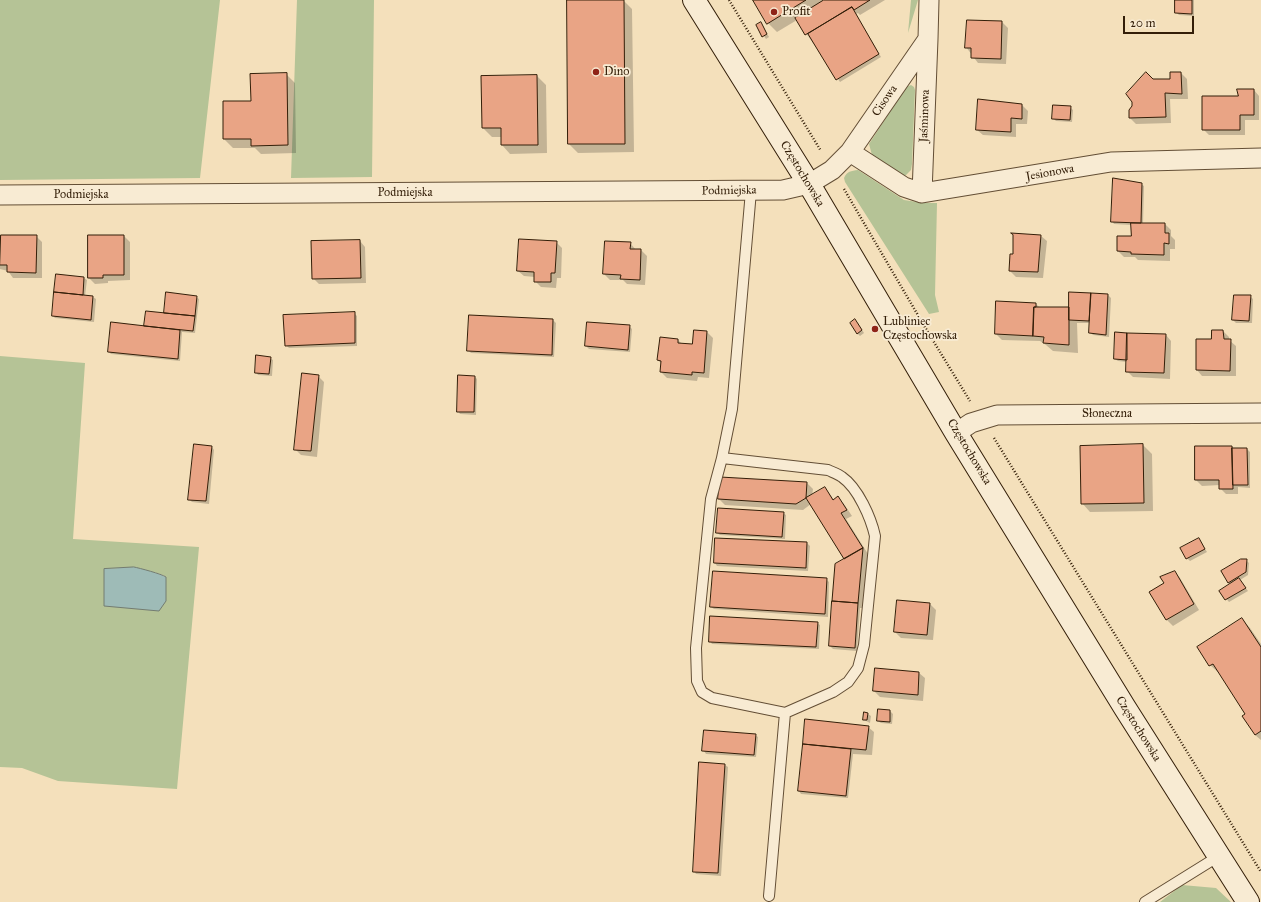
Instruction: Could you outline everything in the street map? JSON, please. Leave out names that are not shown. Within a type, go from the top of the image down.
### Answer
[{"type":"main road","name":"Częstochowska","points":[[694,0],[809,184],[956,433],[1125,708],[1248,902]]},
{"type":"street","points":[[928,39],[929,0]]},
{"type":"street","name":"Cisowa","points":[[809,184],[832,170],[850,152],[928,39]]},
{"type":"street","name":"Jaśminowa","points":[[922,193],[928,39]]},
{"type":"street","name":"Jesionowa","points":[[850,152],[904,187],[922,193],[1111,162],[1261,158]]},
{"type":"street","name":"Podmiejska","points":[[0,195],[751,191],[783,190],[809,184]]},
{"type":"street","name":"Słoneczna","points":[[956,433],[971,423],[997,415],[1261,413]]},
{"type":"lane","points":[[722,458],[828,470],[842,477],[852,486],[872,521],[875,536],[864,645],[858,668],[848,682],[833,692],[785,713],[712,698],[702,692],[697,681],[696,648],[710,506],[732,409],[751,191]]},
{"type":"lane","points":[[769,896],[785,713]]},
{"type":"lane","points":[[1145,902],[1219,856]]},
{"type":"path","points":[[729,0],[824,156]]},
{"type":"path","points":[[840,183],[929,334],[971,401]]},
{"type":"path","points":[[994,438],[1261,872]]},
{"type":"green space","points":[[0,0],[220,0],[200,178],[0,180]]},
{"type":"green space","points":[[297,0],[374,0],[372,177],[291,178]]},
{"type":"green space","points":[[911,0],[918,0],[908,33]]},
{"type":"green space","points":[[911,85],[915,90],[912,164],[911,170],[905,176],[872,155],[869,144],[906,87]]},
{"type":"green space","points":[[858,170],[904,200],[937,203],[935,295],[939,312],[929,314],[845,182],[844,178],[846,174],[851,171]]},
{"type":"green space","points":[[0,356],[85,363],[73,539],[199,547],[177,789],[58,781],[22,768],[0,767]],"holes":[[[138,568],[160,574],[166,577],[166,601],[104,606],[104,569]]]},
{"type":"green space","points":[[1182,885],[1216,888],[1231,902],[1160,902]]},
{"type":"water","points":[[134,567],[166,577],[166,601],[159,611],[104,606],[104,569]]},
{"type":"building","name":"Dino","points":[[567,0],[624,0],[625,144],[568,144]]},
{"type":"building","name":"Profit","points":[[753,0],[806,0],[767,24]]},
{"type":"building","points":[[824,0],[870,0],[854,10],[852,7],[805,35],[795,18]]},
{"type":"building","points":[[1175,0],[1192,0],[1192,14],[1175,13]]},
{"type":"building","points":[[852,7],[879,54],[836,80],[808,34]]},
{"type":"building","points":[[967,20],[1002,21],[1001,59],[971,58],[971,48],[965,48]]},
{"type":"building","points":[[761,22],[767,34],[762,37],[756,25]]},
{"type":"building","points":[[1146,72],[1153,79],[1170,79],[1170,72],[1181,72],[1182,94],[1165,93],[1166,117],[1129,118],[1129,110],[1132,106],[1132,102],[1126,94]]},
{"type":"building","points":[[287,73],[288,145],[251,146],[251,139],[223,139],[223,101],[251,101],[250,74]]},
{"type":"building","points":[[537,75],[538,145],[501,145],[501,128],[482,128],[481,76]]},
{"type":"building","points":[[1237,89],[1254,89],[1254,115],[1240,115],[1240,130],[1202,130],[1202,96],[1238,96]]},
{"type":"building","points":[[978,99],[1022,104],[1022,119],[1011,118],[1011,132],[976,130]]},
{"type":"building","points":[[1053,105],[1071,106],[1070,120],[1052,119]]},
{"type":"building","points":[[1113,178],[1142,183],[1141,223],[1111,222]]},
{"type":"building","points":[[1131,223],[1165,223],[1165,233],[1169,233],[1169,244],[1164,243],[1164,255],[1131,254],[1131,252],[1117,251],[1117,236],[1131,236]]},
{"type":"building","points":[[1011,233],[1041,235],[1038,272],[1009,271],[1010,254],[1013,254],[1013,235]]},
{"type":"building","points":[[1,235],[37,235],[36,273],[7,272],[7,265],[0,265]]},
{"type":"building","points":[[88,235],[124,235],[124,275],[103,275],[103,278],[88,278]]},
{"type":"building","points":[[519,239],[557,241],[555,273],[551,273],[551,282],[534,282],[534,272],[517,271]]},
{"type":"building","points":[[360,240],[361,278],[312,279],[311,241]]},
{"type":"building","points":[[605,241],[631,242],[630,249],[641,249],[640,280],[620,279],[621,275],[603,274]]},
{"type":"building","points":[[56,274],[84,277],[83,295],[54,292]]},
{"type":"building","points":[[54,292],[93,296],[91,320],[52,316]]},
{"type":"building","points":[[166,292],[197,296],[195,316],[164,313]]},
{"type":"building","points":[[1069,292],[1091,293],[1089,321],[1069,320]]},
{"type":"building","points":[[1091,293],[1108,294],[1106,335],[1089,333]]},
{"type":"building","points":[[1234,295],[1251,295],[1249,321],[1232,320]]},
{"type":"building","points":[[996,301],[1036,303],[1036,307],[1034,307],[1033,336],[995,334]]},
{"type":"building","points":[[1034,307],[1069,307],[1069,345],[1043,343],[1044,337],[1033,336]]},
{"type":"building","points":[[146,311],[195,316],[193,331],[144,326]]},
{"type":"building","points":[[355,312],[355,343],[285,346],[283,315]]},
{"type":"building","points":[[469,315],[553,319],[552,355],[467,351]]},
{"type":"building","points":[[855,319],[862,330],[857,334],[850,323]]},
{"type":"building","points":[[111,322],[180,330],[178,359],[108,352]]},
{"type":"building","points":[[587,322],[630,325],[628,350],[585,346]]},
{"type":"building","points":[[694,330],[707,331],[704,373],[692,372],[692,375],[660,372],[661,361],[657,360],[660,337],[678,339],[678,343],[692,344]]},
{"type":"building","points":[[1212,330],[1223,330],[1224,339],[1231,339],[1230,371],[1196,370],[1196,339],[1211,339]]},
{"type":"building","points":[[1115,332],[1127,333],[1127,360],[1114,359]]},
{"type":"building","points":[[1127,333],[1166,334],[1164,373],[1126,372]]},
{"type":"building","points":[[256,355],[271,357],[269,374],[255,373]]},
{"type":"building","points":[[302,373],[319,375],[311,451],[294,450]]},
{"type":"building","points":[[458,375],[475,376],[474,412],[457,412]]},
{"type":"building","points":[[194,444],[212,446],[206,501],[188,500]]},
{"type":"building","points":[[1143,444],[1144,503],[1081,504],[1080,446]]},
{"type":"building","points":[[1195,446],[1232,446],[1233,489],[1219,489],[1219,480],[1195,480]]},
{"type":"building","points":[[1232,448],[1247,448],[1248,485],[1233,485]]},
{"type":"building","points":[[720,477],[807,482],[806,498],[796,504],[718,499]]},
{"type":"building","points":[[825,487],[833,500],[838,496],[847,510],[841,513],[863,548],[844,559],[806,498]]},
{"type":"building","points":[[718,508],[784,512],[782,537],[716,533]]},
{"type":"building","points":[[715,538],[807,542],[806,568],[714,563]]},
{"type":"building","points":[[1199,538],[1205,549],[1186,559],[1180,548]]},
{"type":"building","points":[[863,548],[858,603],[832,601],[835,564]]},
{"type":"building","points":[[1241,559],[1247,559],[1246,572],[1228,583],[1221,571]]},
{"type":"building","points":[[713,571],[827,578],[825,614],[710,607]]},
{"type":"building","points":[[1175,571],[1194,604],[1166,620],[1149,592],[1164,583],[1160,577]]},
{"type":"building","points":[[1239,578],[1246,588],[1225,600],[1219,591]]},
{"type":"building","points":[[897,600],[930,603],[927,635],[894,632]]},
{"type":"building","points":[[832,601],[858,603],[855,648],[829,646]]},
{"type":"building","points":[[710,616],[818,622],[816,647],[709,642]]},
{"type":"building","points":[[1242,618],[1261,647],[1261,731],[1255,735],[1242,716],[1245,714],[1213,664],[1209,666],[1197,647]]},
{"type":"building","points":[[875,668],[919,672],[918,695],[873,691]]},
{"type":"building","points":[[878,709],[890,710],[890,722],[877,721]]},
{"type":"building","points":[[864,712],[868,713],[867,720],[863,720]]},
{"type":"building","points":[[805,719],[869,726],[866,750],[803,744]]},
{"type":"building","points":[[704,730],[756,734],[754,755],[702,751]]},
{"type":"building","points":[[803,744],[851,749],[846,796],[798,791]]},
{"type":"building","points":[[699,762],[725,764],[718,873],[693,872]]},
{"type":"place","name":"Profit","points":[[774,12]]},
{"type":"place","name":"Dino","points":[[596,72]]},
{"type":"place","name":"Lubliniec Częstochowska","points":[[875,329]]}]
